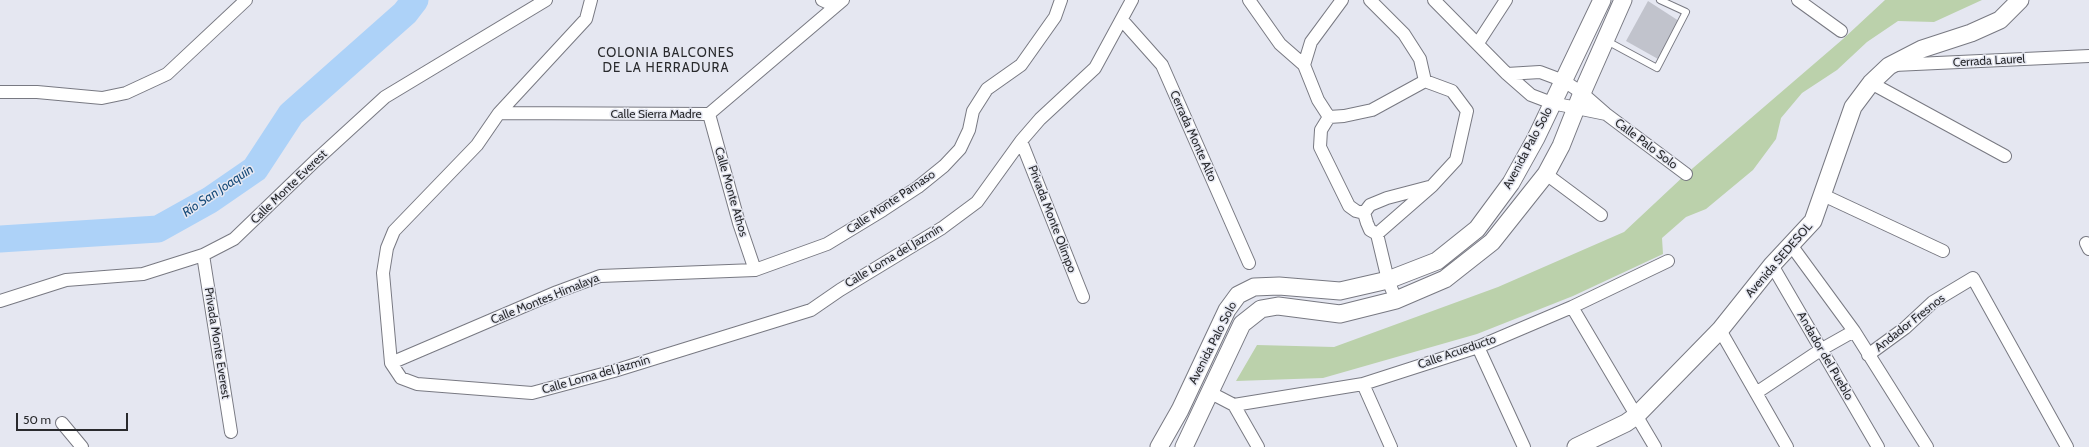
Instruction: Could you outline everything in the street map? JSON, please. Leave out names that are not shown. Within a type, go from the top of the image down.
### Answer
[{"type":"main road","name":"Avenida Palo Solo","points":[[1159,447],[1180,410],[1227,310],[1238,295],[1254,287],[1279,286],[1340,291],[1388,280],[1437,261],[1477,229],[1511,183],[1564,81],[1602,0]]},
{"type":"main road","name":"Avenida Palo Solo","points":[[1184,447],[1242,324],[1261,309],[1278,306],[1340,314],[1396,300],[1445,279],[1492,242],[1546,174],[1561,146],[1623,0]]},
{"type":"main road","name":"Avenida SEDESOL","points":[[1576,447],[1626,423],[1636,416],[1720,330],[1772,265],[1813,221],[1853,107],[1870,83],[1889,66],[1922,49],[1971,33],[2000,20],[2020,0]]},
{"type":"street","points":[[0,92],[37,92],[102,98],[126,93],[167,74],[246,0]]},
{"type":"street","name":"Calle Monte Everest","points":[[0,301],[66,280],[143,274],[203,255],[234,239],[315,160],[385,97],[546,0]]},
{"type":"street","points":[[391,363],[383,273],[387,248],[394,231],[477,144],[499,113],[586,19],[591,0]]},
{"type":"street","points":[[822,0],[839,3]]},
{"type":"street","name":"Calle Monte Parnaso","points":[[755,270],[827,244],[882,210],[918,186],[944,166],[960,149],[969,130],[973,111],[988,89],[1021,64],[1056,17],[1061,0]]},
{"type":"street","name":"Calle Loma del Jazmín","points":[[391,363],[401,378],[417,384],[532,393],[614,371],[811,310],[840,290],[942,228],[976,202],[1021,141],[1040,119],[1095,68],[1132,0]]},
{"type":"street","points":[[1249,0],[1280,44],[1304,65],[1318,100],[1329,117]]},
{"type":"street","points":[[1304,65],[1311,42],[1342,0]]},
{"type":"street","points":[[1370,0],[1404,34],[1420,59],[1425,81]]},
{"type":"street","points":[[1434,0],[1507,74],[1531,95],[1552,103],[1580,101]]},
{"type":"street","points":[[1478,43],[1506,0]]},
{"type":"street","points":[[1798,0],[1841,31]]},
{"type":"street","name":"Calle Sierra Madre","points":[[499,113],[709,114],[790,47],[839,3]]},
{"type":"street","name":"Cerrada Monte Alto","points":[[1122,20],[1162,65],[1249,263]]},
{"type":"street","name":"Cerrada Laurel","points":[[1889,66],[2089,56]]},
{"type":"street","name":"Calle Palo Solo","points":[[1507,74],[1540,72],[1564,81],[1580,101],[1606,114],[1686,174]]},
{"type":"street","points":[[1329,117],[1344,116],[1372,110],[1425,81],[1452,91],[1467,111],[1456,160],[1432,186],[1377,234]]},
{"type":"street","points":[[1870,83],[2004,156]]},
{"type":"street","name":"Calle Palo Solo","points":[[1580,101],[1606,114]]},
{"type":"street","name":"Calle Monte Athos","points":[[709,114],[739,223],[755,270]]},
{"type":"street","points":[[1329,117],[1321,130],[1320,147],[1349,206],[1356,211],[1364,213]]},
{"type":"street","name":"Privada Monte Olimpo","points":[[1021,141],[1083,298]]},
{"type":"street","points":[[1546,174],[1601,215]]},
{"type":"street","points":[[1364,213],[1370,205],[1387,198],[1432,186]]},
{"type":"street","points":[[1823,195],[1944,251]]},
{"type":"street","points":[[1364,213],[1370,230],[1377,234],[1388,280],[1396,300]]},
{"type":"street","points":[[1791,245],[1854,331],[1927,447]]},
{"type":"street","name":"Privada Monte Everest","points":[[203,255],[231,432]]},
{"type":"street","name":"Calle Acueducto","points":[[1234,405],[1362,384],[1478,347],[1572,307],[1668,261]]},
{"type":"street","name":"Andador del Pueblo","points":[[1772,265],[1878,447]]},
{"type":"street","name":"Calle Montes Himalaya","points":[[391,363],[549,295],[600,276],[755,270]]},
{"type":"street","name":"Andador Fresnos","points":[[1868,355],[1905,328],[1933,302],[1973,278],[2067,447]]},
{"type":"street","points":[[1572,307],[1655,447]]},
{"type":"street","points":[[1720,330],[1787,447]]},
{"type":"street","points":[[1756,393],[1822,349],[1854,331]]},
{"type":"street","points":[[1478,347],[1524,447]]},
{"type":"street","points":[[1362,384],[1391,447]]},
{"type":"street","points":[[1209,392],[1234,405],[1258,447]]},
{"type":"street","points":[[62,424],[82,447]]},
{"type":"lane","points":[[1605,40],[1657,68],[1686,12],[1660,0]]},
{"type":"green space","points":[[1885,0],[1982,0],[1934,22],[1898,21],[1867,42],[1837,70],[1802,93],[1781,118],[1776,139],[1753,170],[1706,209],[1686,217],[1662,238],[1663,254],[1573,296],[1477,334],[1323,378],[1236,381],[1257,345],[1334,347],[1498,287],[1624,232],[1686,174],[1843,39]]},
{"type":"building","points":[[1648,1],[1679,21],[1658,59],[1626,41]]},
{"type":"waterway","name":"Río San Joaquín","points":[[0,239],[158,229],[210,200],[255,169],[291,114],[405,13],[415,0]]},
{"type":"district","name":"COLONIA BALCONES DE LA HERRADURA","points":[[666,60]]}]
